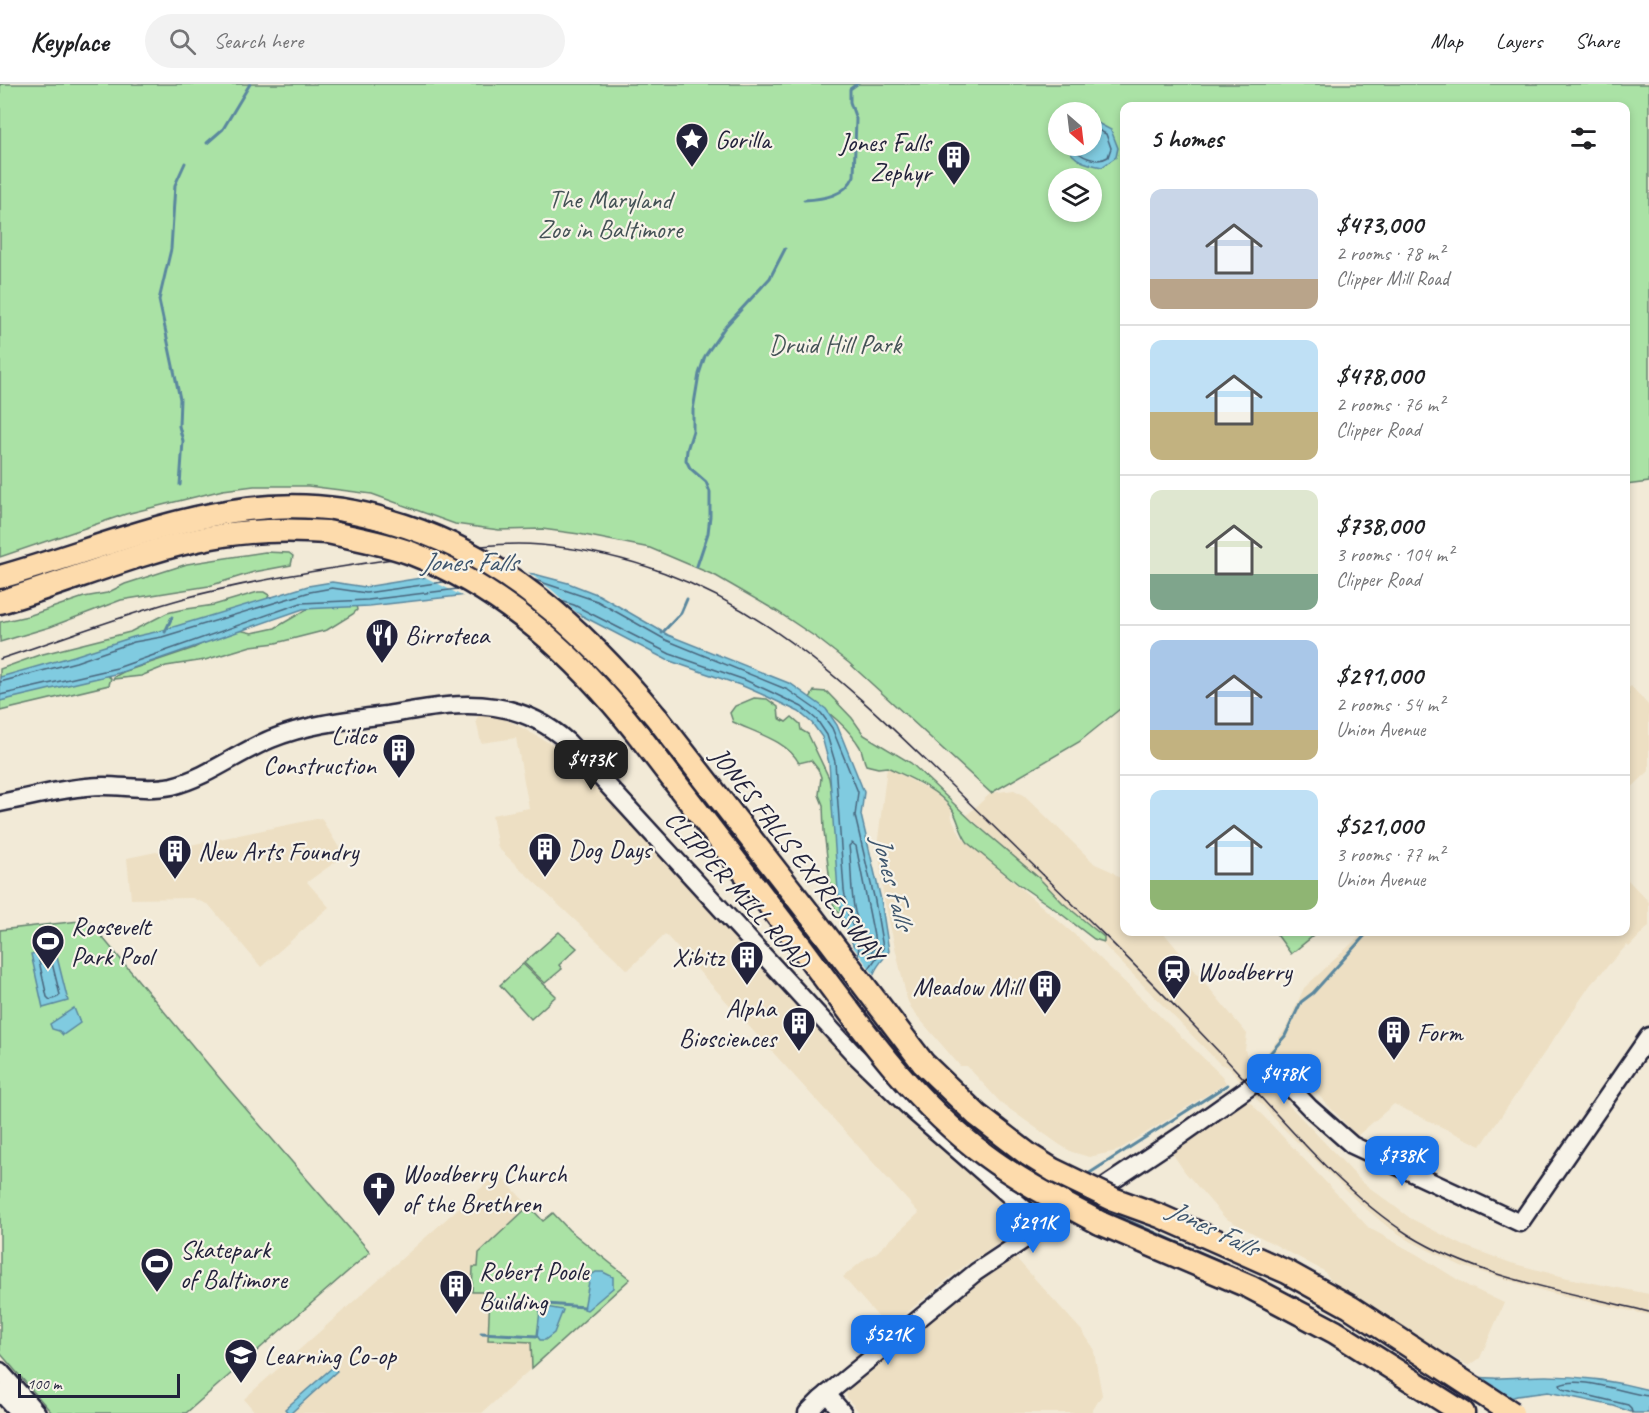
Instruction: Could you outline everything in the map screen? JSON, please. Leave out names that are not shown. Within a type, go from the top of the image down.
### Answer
[{"type":"highway","name":"JONES FALLS EXPRESSWAY","points":[[0,577],[176,522],[237,510],[270,507],[317,507],[346,510],[430,535],[470,553],[532,594],[577,631],[657,718],[812,916],[923,1063],[977,1115],[1029,1155],[1053,1170],[1113,1199],[1160,1216],[1287,1272],[1350,1307],[1512,1413]]},
{"type":"highway","name":"JONES FALLS EXPRESSWAY","points":[[0,602],[155,552],[210,537],[271,530],[327,532],[373,542],[409,553],[446,569],[498,599],[528,620],[560,646],[599,688],[638,734],[905,1082],[933,1110],[985,1155],[1021,1179],[1100,1223],[1250,1287],[1335,1332],[1463,1413]]},
{"type":"street","name":"CLIPPER MILL ROAD","points":[[0,803],[102,786],[169,787],[188,782],[269,740],[313,725],[454,705],[493,706],[516,712],[543,724],[568,742],[854,1054],[930,1126],[1044,1226]]},
{"type":"street","points":[[807,1413],[962,1282],[1251,1086],[1268,1077],[1275,1077],[1287,1084],[1352,1145],[1520,1223],[1649,1036]]},
{"type":"street","points":[[0,1371],[37,1413]]},
{"type":"street","points":[[0,1392],[19,1413]]},
{"type":"street","points":[[827,1394],[843,1413]]},
{"type":"shaded area","points":[[1630,687],[1649,706],[1649,771],[1630,789]]},
{"type":"shaded area","points":[[479,715],[502,717],[555,746],[574,761],[822,1035],[826,1035],[1019,1219],[1022,1223],[1021,1229],[964,1266],[888,1328],[843,1277],[875,1254],[919,1213],[665,934],[628,970],[498,848],[492,815],[529,808],[516,738],[481,743],[476,720]]},
{"type":"shaded area","points":[[887,767],[935,793],[951,808],[952,819],[962,838],[1082,941],[1222,1076],[1226,1083],[1117,1151],[1089,1157],[1072,1152],[1060,1145],[1001,1103],[967,1066],[960,1066],[912,1010],[907,999],[883,895],[878,839]]},
{"type":"shaded area","points":[[1014,790],[1024,795],[1095,864],[1120,878],[1120,936],[1166,936],[1247,1034],[1245,1050],[1249,1063],[1362,1182],[1410,1218],[1462,1245],[1511,1263],[1568,1278],[1649,1294],[1649,1315],[1551,1293],[1461,1266],[1412,1242],[1388,1227],[1359,1203],[1281,1126],[1228,1067],[1220,1064],[1105,946],[1102,942],[1104,937],[1099,931],[1063,903],[1039,878],[967,815],[991,793]]},
{"type":"shaded area","points":[[321,818],[344,856],[307,882],[329,907],[261,967],[209,905],[192,898],[131,899],[127,858]]},
{"type":"shaded area","points":[[1630,882],[1649,902],[1649,926],[1629,947],[1627,945],[1591,984],[1481,1146],[1394,1104],[1357,1136],[1287,1062],[1267,1053],[1285,1030],[1304,988],[1360,936],[1630,936]]},
{"type":"shaded area","points":[[1248,1100],[1369,1228],[1468,1286],[1504,1303],[1480,1358],[1469,1366],[1413,1336],[1336,1288],[1324,1271],[1225,1218],[1185,1172],[1172,1153]]},
{"type":"shaded area","points":[[498,1173],[543,1221],[553,1213],[569,1230],[630,1279],[482,1413],[256,1413],[244,1399]]},
{"type":"shaded area","points":[[1015,1257],[1082,1331],[1093,1347],[1102,1395],[1091,1413],[860,1413],[847,1398],[846,1392],[973,1285]]},
{"type":"green space","name":"Druid Hill Park","points":[[0,84],[1649,84],[1649,482],[1630,484],[1630,102],[1120,102],[1120,709],[1079,742],[991,793],[849,663],[817,638],[716,576],[650,548],[542,529],[499,530],[455,524],[372,494],[308,486],[254,486],[223,490],[126,514],[0,557]]},
{"type":"green space","points":[[265,552],[289,553],[293,556],[291,565],[254,572],[209,586],[121,600],[50,627],[0,642],[0,622],[28,616],[84,597],[107,593],[125,584],[187,564]]},
{"type":"green space","points":[[258,592],[269,595],[266,602],[0,685],[0,669],[39,655],[130,632],[167,613],[214,605]]},
{"type":"green space","points":[[356,605],[357,610],[353,614],[327,630],[276,643],[251,646],[205,660],[166,666],[141,676],[113,679],[123,672],[239,630],[252,633],[275,628],[311,607]]},
{"type":"green space","points":[[106,675],[111,678],[109,685],[0,711],[0,696]]},
{"type":"green space","points":[[814,691],[827,692],[852,718],[864,735],[911,763],[972,821],[1104,937],[1104,942],[1094,939],[1018,884],[969,844],[952,809],[939,795],[887,767],[878,768],[866,765],[860,747],[850,733],[810,698]]},
{"type":"green space","points":[[754,698],[767,699],[778,707],[779,718],[786,722],[792,717],[800,724],[801,730],[808,734],[829,778],[835,813],[844,917],[835,909],[832,899],[823,805],[819,795],[821,777],[818,769],[811,760],[799,763],[794,755],[779,743],[733,722],[730,713],[735,706]]},
{"type":"green space","points":[[88,920],[227,1087],[370,1252],[186,1413],[52,1413],[0,1353],[0,930]]},
{"type":"green space","points":[[559,932],[577,948],[559,965],[562,969],[545,983],[524,963]]},
{"type":"green space","points":[[1278,936],[1313,936],[1291,954]]},
{"type":"green space","points":[[523,964],[556,996],[531,1019],[500,985]]},
{"type":"green space","points":[[529,1206],[543,1221],[553,1213],[569,1230],[630,1279],[532,1368],[531,1342],[488,1340],[490,1292],[472,1292],[473,1267],[478,1267],[479,1253]]},
{"type":"water","points":[[1102,125],[1111,130],[1118,148],[1116,157],[1102,167],[1074,156],[1102,156]]},
{"type":"water","points":[[483,568],[534,574],[568,583],[599,595],[668,635],[791,684],[826,709],[837,725],[864,792],[861,815],[881,900],[889,951],[873,975],[880,1000],[898,1027],[954,1087],[1018,1143],[1046,1164],[1084,1186],[1184,1222],[1255,1254],[1459,1372],[1485,1378],[1559,1376],[1623,1384],[1649,1390],[1649,1413],[1634,1413],[1614,1406],[1548,1392],[1517,1396],[1486,1405],[1459,1403],[1437,1397],[1397,1378],[1336,1335],[1223,1266],[1066,1199],[981,1148],[914,1084],[879,1044],[848,1001],[843,988],[853,954],[853,945],[842,915],[838,891],[829,763],[822,737],[812,723],[799,712],[768,697],[667,660],[571,610],[522,597],[485,593],[369,606],[303,609],[119,673],[0,701],[0,677],[308,586],[332,582],[365,587]]},
{"type":"water","name":"Roosevelt Park Pool","points":[[55,949],[68,1001],[43,1008],[31,954]]},
{"type":"water","points":[[74,1008],[80,1023],[63,1035],[52,1029],[50,1024]]},
{"type":"water","points":[[596,1272],[603,1272],[613,1277],[613,1288],[587,1310],[584,1309],[590,1276]]},
{"type":"water","points":[[546,1307],[563,1310],[554,1333],[545,1340],[540,1340],[537,1336],[540,1311]]},
{"type":"water","points":[[333,1367],[337,1371],[291,1413],[288,1413],[285,1409]]},
{"type":"pier","points":[[482,565],[525,570],[552,590],[587,622],[570,613],[522,600],[485,596],[466,598],[423,576]]},
{"type":"pier","name":"Jones Falls","points":[[848,940],[876,977],[877,987],[912,1039],[1024,1145],[1467,1371],[1473,1372],[1515,1399],[1486,1408],[1458,1406],[1334,1338],[1106,1221],[944,1119],[840,988],[850,954]]},
{"type":"waterway","points":[[207,143],[223,129],[250,84]]},
{"type":"waterway","points":[[804,200],[833,195],[845,188],[854,176],[856,119],[850,102],[850,89],[857,84]]},
{"type":"waterway","points":[[180,485],[183,441],[179,426],[180,399],[159,300],[171,249],[175,185],[185,163]]},
{"type":"waterway","points":[[697,566],[708,533],[710,516],[710,492],[706,482],[690,468],[686,460],[693,431],[693,410],[699,374],[705,356],[725,327],[770,278],[785,249]]},
{"type":"waterway","points":[[662,633],[681,613],[687,599]]},
{"type":"waterway","points":[[165,632],[172,617]]},
{"type":"waterway","points":[[1266,1058],[1285,1036],[1301,1002],[1313,993],[1364,936]]},
{"type":"waterway","points":[[1085,1176],[1227,1085]]},
{"type":"waterway","points":[[486,1299],[584,1307]]},
{"type":"waterway","points":[[481,1333],[537,1336]]},
{"type":"tram line","points":[[0,659],[139,612],[212,591],[350,565],[473,547],[507,544],[541,545],[612,557],[676,577],[734,605],[788,640],[888,724],[1133,964],[1333,1174],[1383,1217],[1409,1235],[1437,1250],[1496,1274],[1649,1312]]},
{"type":"place","name":"Gorilla","points":[[692,168]]},
{"type":"place","name":"Jones Falls Zephyr","points":[[954,186]]},
{"type":"place","name":"Birroteca","points":[[382,664]]},
{"type":"place","name":"Lidco Construction","points":[[399,779]]},
{"type":"place","name":"Dog Days","points":[[545,878]]},
{"type":"place","name":"New Arts Foundry","points":[[175,880]]},
{"type":"place","name":"Roosevelt Park Pool","points":[[48,970]]},
{"type":"place","name":"Xibitz","points":[[747,986]]},
{"type":"place","name":"Woodberry","points":[[1174,1000]]},
{"type":"place","name":"Meadow Mill","points":[[1045,1015]]},
{"type":"place","name":"Alpha Biosciences","points":[[799,1052]]},
{"type":"place","name":"Form","points":[[1394,1061]]},
{"type":"place","name":"Woodberry Church of the Brethren","points":[[379,1217]]},
{"type":"place","name":"Skatepark of Baltimore","points":[[157,1293]]},
{"type":"place","name":"Robert Poole Building","points":[[456,1315]]},
{"type":"place","name":"Learning Co-op","points":[[241,1384]]},
{"type":"park label","name":"The Maryland Zoo in Baltimore","points":[[610,214]]}]
